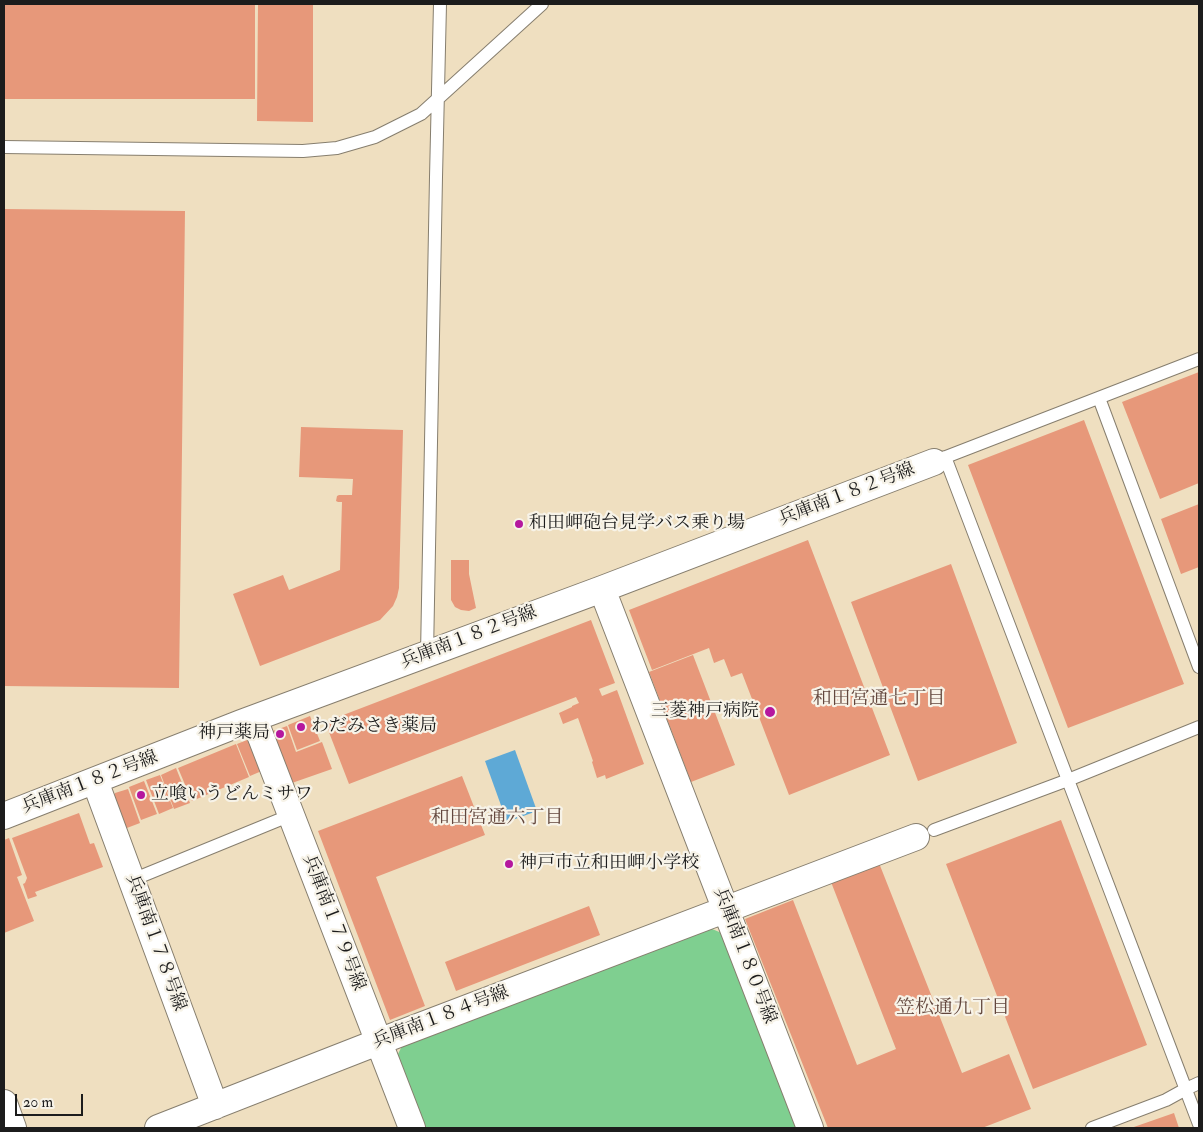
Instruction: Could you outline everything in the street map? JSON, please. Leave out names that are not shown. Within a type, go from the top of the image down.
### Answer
[{"type":"street","name":"兵庫南１８２号線","points":[[4,816],[254,718],[940,460]]},
{"type":"street","name":"兵庫南１８０号線","points":[[602,588],[810,1128]]},
{"type":"street","name":"兵庫南１７９号線","points":[[254,718],[412,1128]]},
{"type":"street","name":"兵庫南１７８号線","points":[[95,781],[215,1106]]},
{"type":"street","name":"兵庫南１８４号線","points":[[158,1128],[925,833]]},
{"type":"street","points":[[4,1103],[13,1128]]},
{"type":"lane","points":[[427,654],[440,4]]},
{"type":"lane","points":[[4,147],[303,151],[337,148],[375,137],[421,114],[542,4]]},
{"type":"lane","points":[[1199,359],[940,460],[1068,780],[1199,1124]]},
{"type":"lane","points":[[1099,398],[1199,667]]},
{"type":"lane","points":[[925,833],[1068,780],[1199,727]]},
{"type":"lane","points":[[132,880],[291,815]]},
{"type":"lane","points":[[1092,1128],[1166,1100],[1199,1083]]},
{"type":"green space","points":[[705,926],[724,934],[798,1128],[421,1128],[395,1060],[403,1044]]},
{"type":"water","points":[[515,750],[537,811],[507,822],[485,761]]},
{"type":"building","points":[[4,4],[255,4],[255,99],[4,99]]},
{"type":"building","points":[[258,4],[313,4],[313,122],[257,121]]},
{"type":"building","points":[[4,209],[185,211],[179,688],[4,686]]},
{"type":"building","points":[[1199,372],[1199,483],[1160,499],[1122,402]]},
{"type":"building","points":[[1084,420],[1184,684],[1068,728],[968,465]]},
{"type":"building","points":[[301,427],[403,430],[399,588],[393,606],[380,620],[260,666],[233,594],[283,575],[289,590],[340,570],[342,502],[336,501],[339,495],[352,495],[353,479],[299,477]]},
{"type":"building","points":[[1199,504],[1199,567],[1181,574],[1161,519]]},
{"type":"building","points":[[808,540],[890,755],[789,795],[742,673],[731,677],[724,659],[714,663],[709,648],[652,670],[629,610]]},
{"type":"building","points":[[451,560],[469,560],[469,574],[476,608],[469,611],[461,610],[455,607],[451,600]]},
{"type":"building","points":[[951,564],[1017,743],[918,781],[851,602]]},
{"type":"building","name":"三菱神戸病院","points":[[591,620],[615,683],[599,689],[602,696],[617,690],[644,764],[606,779],[605,775],[597,778],[578,718],[563,724],[559,713],[579,703],[576,697],[349,784],[325,722]]},
{"type":"building","points":[[693,655],[735,765],[691,782],[649,672]]},
{"type":"building","points":[[310,716],[320,741],[297,750],[288,725]]},
{"type":"building","points":[[287,726],[296,752],[322,742],[332,769],[289,784],[270,732]]},
{"type":"building","points":[[252,738],[264,770],[250,776],[237,744]]},
{"type":"building","points":[[236,744],[249,777],[192,801],[178,768]]},
{"type":"building","points":[[176,768],[190,803],[174,809],[161,775]]},
{"type":"building","points":[[160,775],[173,808],[159,814],[146,780]]},
{"type":"building","points":[[462,776],[485,835],[376,877],[425,1006],[390,1020],[318,831]]},
{"type":"building","points":[[144,781],[157,814],[141,820],[129,787]]},
{"type":"building","points":[[128,789],[140,823],[119,831],[110,806],[115,793]]},
{"type":"building","points":[[79,813],[90,844],[94,843],[103,867],[35,892],[37,896],[28,899],[23,884],[27,878],[12,838]]},
{"type":"building","points":[[1061,820],[1147,1045],[1033,1089],[946,864]]},
{"type":"building","points":[[9,838],[22,875],[17,877],[34,921],[4,933],[4,840]]},
{"type":"building","points":[[879,863],[962,1073],[1009,1054],[1031,1109],[982,1128],[828,1128],[745,919],[793,900],[857,1065],[896,1049],[831,882]]},
{"type":"building","points":[[589,906],[600,935],[456,991],[445,962]]},
{"type":"building","points":[[1174,1113],[1179,1128],[1131,1128]]},
{"type":"place","name":"和田岬砲台見学バス乗り場","points":[[519,524]]},
{"type":"place","name":"三菱神戸病院","points":[[770,712]]},
{"type":"place","name":"わだみさき薬局","points":[[301,727]]},
{"type":"place","name":"神戸薬局","points":[[280,734]]},
{"type":"place","name":"立喰いうどんミサワ","points":[[141,795]]},
{"type":"place","name":"神戸市立和田岬小学校","points":[[509,864]]},
{"type":"district","name":"和田宮通七丁目","points":[[879,700]]},
{"type":"district","name":"和田宮通六丁目","points":[[497,819]]},
{"type":"district","name":"笠松通九丁目","points":[[953,1009]]}]
